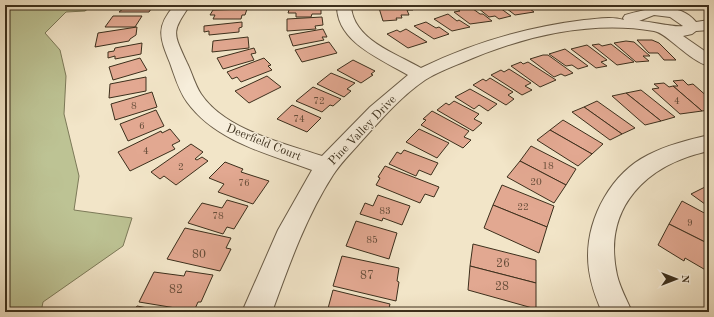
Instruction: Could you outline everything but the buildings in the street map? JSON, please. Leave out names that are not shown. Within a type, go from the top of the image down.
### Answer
[{"type":"street","name":"Deerfield Court","points":[[183,5],[170,24],[167,38],[194,98],[220,124],[235,132],[327,166]]},
{"type":"street","points":[[344,5],[346,21],[361,39],[420,75]]},
{"type":"street","name":"Pine Valley Drive","points":[[257,312],[276,261],[300,209],[327,166],[369,119],[394,95],[420,75],[458,57],[491,45],[539,31],[616,22],[621,24],[653,16],[658,11],[709,18]]},
{"type":"street","points":[[674,14],[689,23],[689,29],[708,60]]},
{"type":"street","name":"Pine Valley Drive","points":[[653,16],[689,29],[709,25]]},
{"type":"street","points":[[653,16],[688,48],[708,60]]},
{"type":"street","points":[[617,312],[605,282],[601,255],[602,232],[610,210],[623,190],[639,172],[663,157],[681,149],[709,143]]},
{"type":"green space","points":[[5,5],[93,5],[85,11],[66,12],[45,33],[60,50],[66,76],[64,114],[79,176],[74,210],[132,218],[123,246],[43,302],[41,312],[5,312]]}]
